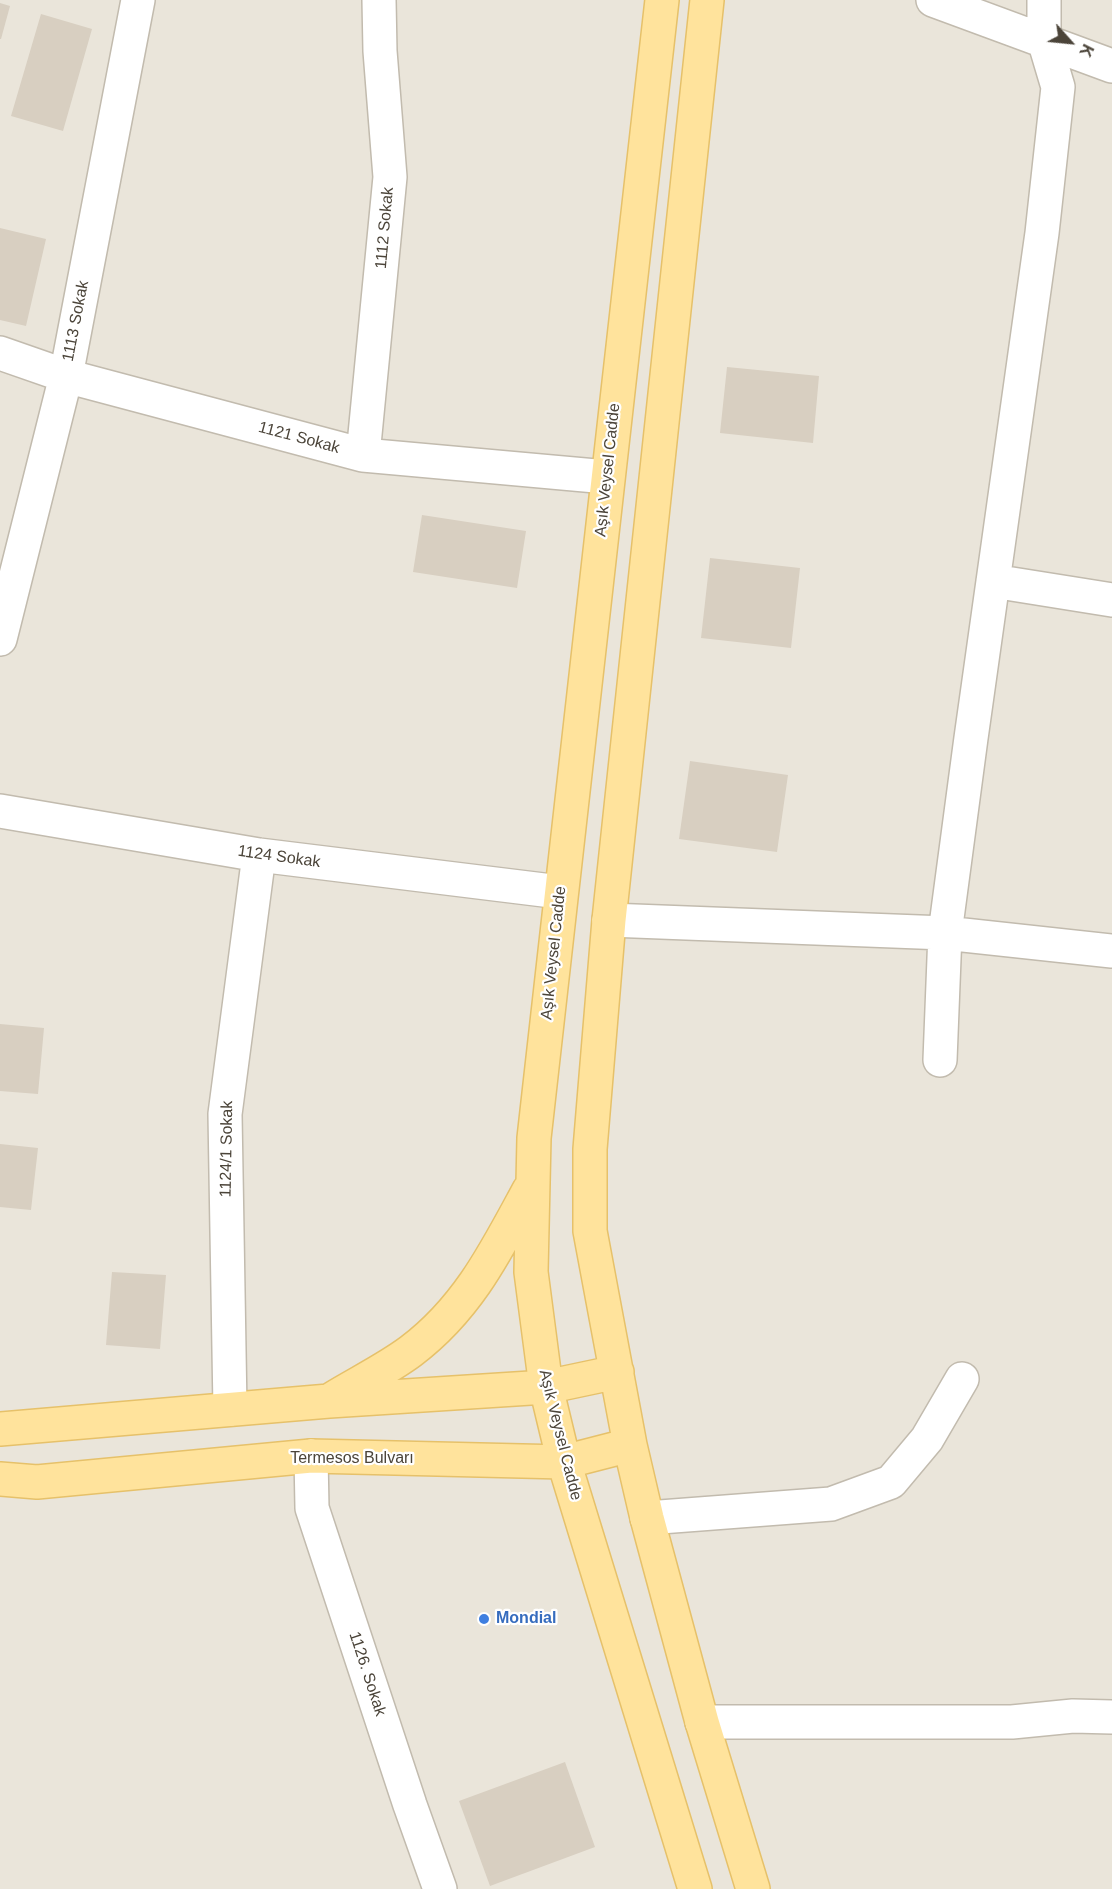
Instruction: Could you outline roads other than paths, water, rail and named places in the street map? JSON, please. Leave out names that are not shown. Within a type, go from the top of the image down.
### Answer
[{"type":"main road","name":"Aşık Veysel Cadde","points":[[662,0],[534,1138],[531,1272],[546,1387],[564,1462],[695,1889]]},
{"type":"main road","points":[[707,0],[609,920],[590,1149],[590,1232],[630,1445],[647,1518],[702,1722],[753,1889]]},
{"type":"main road","points":[[329,1401],[411,1351],[459,1306],[486,1269],[532,1186]]},
{"type":"main road","points":[[0,1429],[230,1408],[546,1387],[617,1372]]},
{"type":"main road","name":"Termesos Bulvarı","points":[[0,1479],[37,1482],[311,1456],[564,1462],[630,1445]]},
{"type":"street","name":"1113 Sokak","points":[[2,625],[66,376],[138,0]]},
{"type":"street","name":"1112 Sokak","points":[[363,455],[390,177],[380,51],[379,0]]},
{"type":"street","points":[[933,0],[1112,66]]},
{"type":"street","points":[[940,1060],[945,933],[1040,244],[1058,87],[1044,40],[1044,0]]},
{"type":"street","name":"1121 Sokak","points":[[0,353],[66,376],[363,455],[607,477]]},
{"type":"street","points":[[993,581],[1112,600]]},
{"type":"street","name":"1124 Sokak","points":[[0,811],[259,855],[560,892]]},
{"type":"street","name":"1124/1 Sokak","points":[[230,1408],[225,1114],[259,855]]},
{"type":"street","points":[[609,920],[945,933],[1112,951]]},
{"type":"street","points":[[647,1518],[831,1504],[891,1482],[927,1439],[962,1379]]},
{"type":"street","name":"1126. Sokak","points":[[311,1456],[312,1508],[406,1794],[440,1889]]},
{"type":"street","points":[[702,1722],[1011,1722],[1073,1716],[1112,1717]]},
{"type":"place","name":"Mondial","points":[[484,1619]]}]
